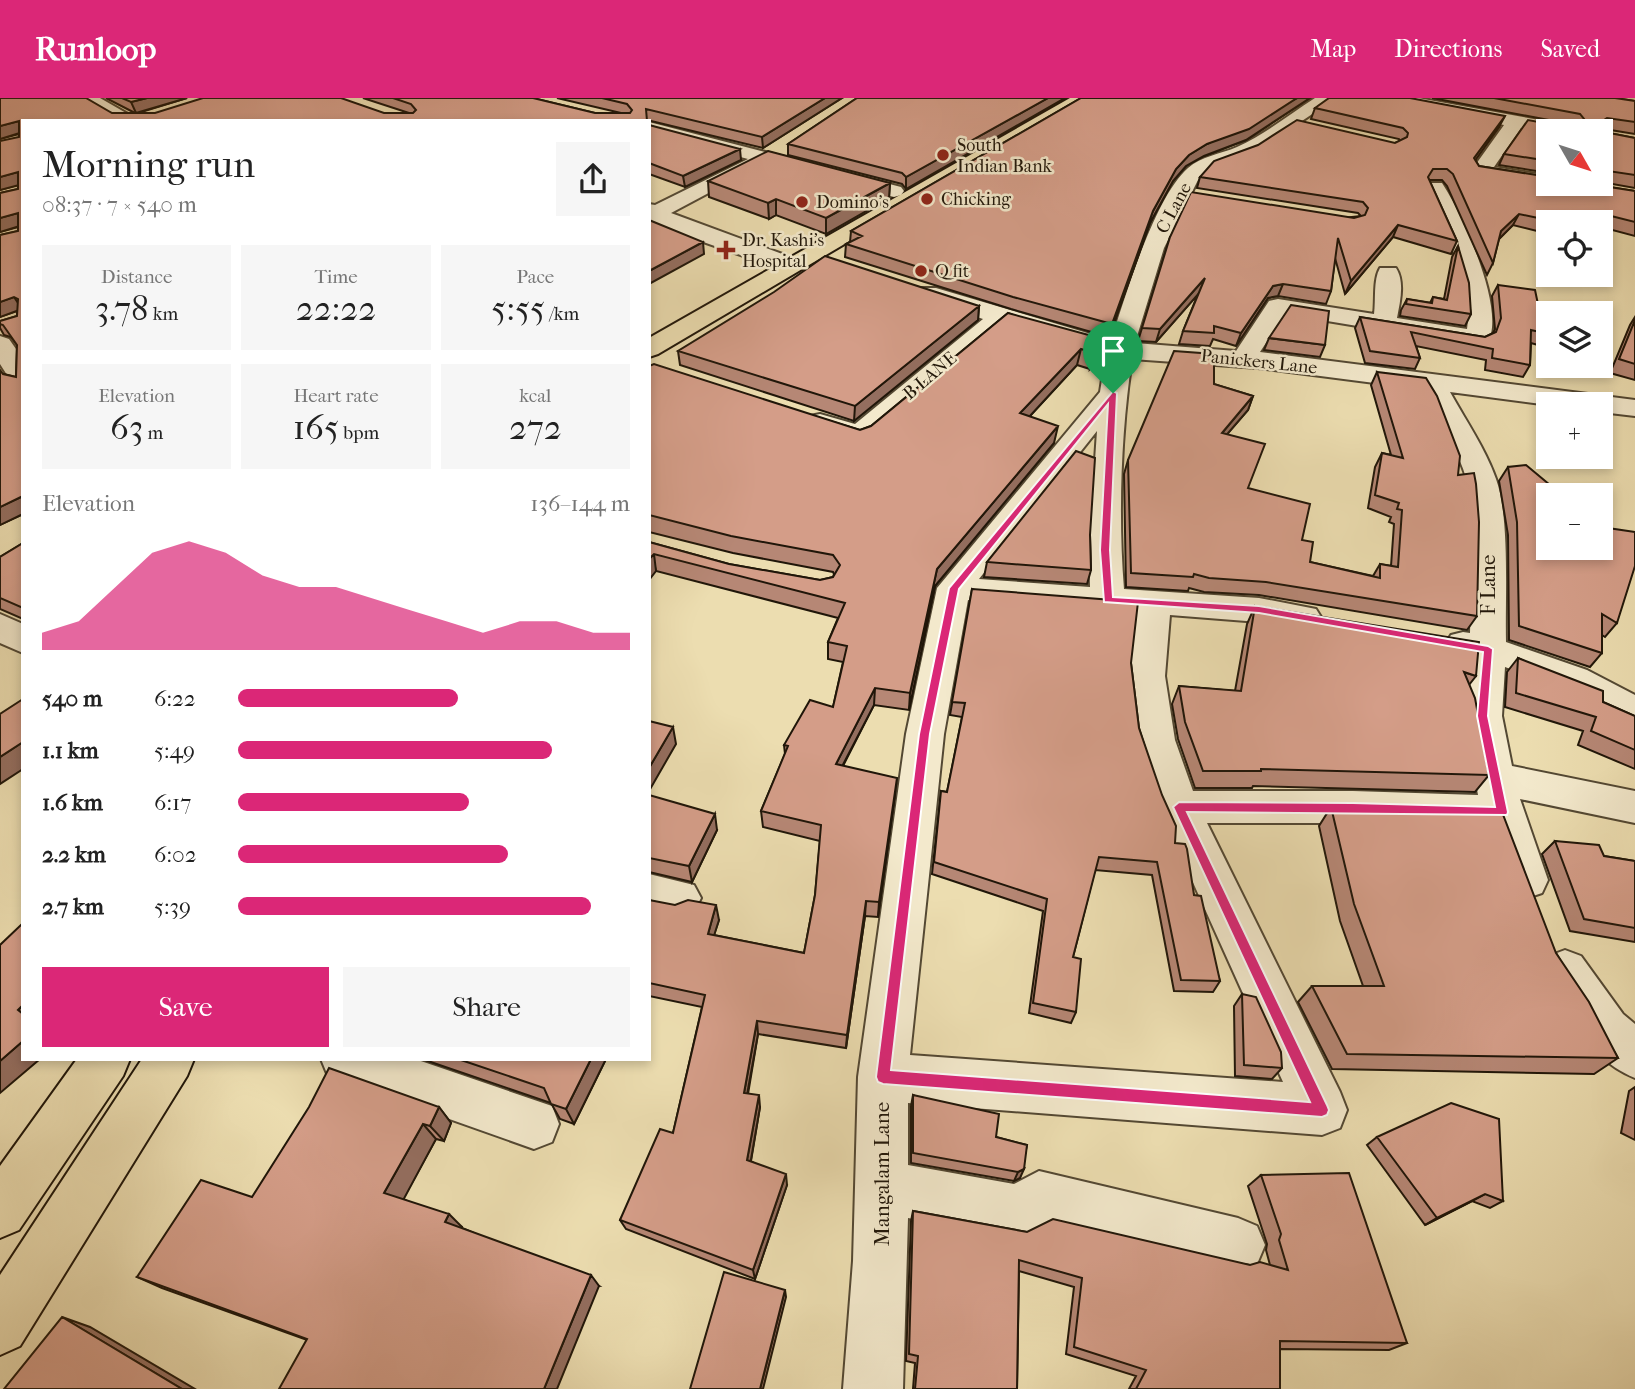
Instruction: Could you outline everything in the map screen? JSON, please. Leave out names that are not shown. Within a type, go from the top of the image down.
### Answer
[{"type":"main road","points":[[651,330],[778,260],[1055,98]]},
{"type":"main road","points":[[652,361],[810,255],[1083,98]]},
{"type":"main road","points":[[0,1212],[105,1061]]},
{"type":"main road","points":[[0,1326],[169,1061]]},
{"type":"street","points":[[86,98],[136,119]]},
{"type":"street","name":"C Lane","points":[[1120,350],[1153,248],[1178,194],[1192,174],[1202,166],[1246,150],[1327,98]]},
{"type":"street","points":[[1390,98],[1536,126]]},
{"type":"street","points":[[1290,122],[1311,127]]},
{"type":"street","points":[[1465,187],[1481,171],[1515,123]]},
{"type":"street","points":[[651,127],[894,191]]},
{"type":"street","points":[[654,211],[768,156],[789,143]]},
{"type":"street","points":[[1481,171],[1536,180]]},
{"type":"street","points":[[1435,187],[1466,259],[1482,325],[1478,338],[1486,390]]},
{"type":"street","points":[[1178,194],[1204,198]]},
{"type":"street","points":[[1536,196],[1536,203]]},
{"type":"street","points":[[654,211],[677,225],[778,260]]},
{"type":"street","points":[[810,255],[848,266]]},
{"type":"street","points":[[1364,283],[1388,279],[1384,323]]},
{"type":"street","name":"Panickers Lane","points":[[899,283],[1001,317],[1120,350],[1243,359],[1624,406]]},
{"type":"street","points":[[1243,359],[1278,306],[1478,338]]},
{"type":"street","name":"B LANE","points":[[795,414],[859,435],[1001,317]]},
{"type":"street","points":[[4,331],[21,375]]},
{"type":"street","name":"Mangalam Lane","points":[[873,1389],[881,1261],[883,1077],[925,734],[954,588],[1113,393],[1120,350]]},
{"type":"street","name":"F Lane","points":[[1431,383],[1471,454],[1488,505],[1488,649],[1483,716],[1499,795],[1554,955],[1606,1030],[1635,1054]]},
{"type":"street","points":[[1108,600],[1105,550],[1113,393]]},
{"type":"street","points":[[1624,406],[1635,433]]},
{"type":"street","points":[[954,588],[1259,610],[1340,623]]},
{"type":"street","points":[[883,1077],[1322,1110],[1179,807],[1156,740],[1147,676],[1154,603]]},
{"type":"street","points":[[0,626],[21,640]]},
{"type":"street","points":[[1434,639],[1488,649],[1589,686],[1609,695],[1635,713]]},
{"type":"street","points":[[1179,807],[1353,807],[1499,795],[1635,807]]},
{"type":"street","points":[[351,1061],[534,1124]]},
{"type":"street","points":[[882,1187],[1021,1212],[1040,1198],[1238,1245]]},
{"type":"building","points":[[0,98],[86,98],[112,113],[155,113],[203,98],[341,98],[384,113],[413,113],[416,110],[411,104],[393,98],[533,98],[595,113],[630,113],[632,110],[627,104],[602,98],[825,98],[762,137],[646,109],[647,119],[21,119],[21,497],[0,507],[0,370],[3,374],[16,377],[17,345],[0,321],[17,316],[18,299],[14,297],[0,302],[0,235],[18,231],[18,213],[0,218],[0,193],[18,189],[18,172],[0,177],[0,141],[19,137],[19,121],[0,126]]},
{"type":"building","points":[[122,98],[147,98],[131,102]]},
{"type":"building","points":[[857,98],[1048,98],[906,177],[902,173],[788,144]]},
{"type":"building","points":[[1081,98],[1297,98],[1249,129],[1207,144],[1189,155],[1176,169],[1153,211],[1112,324],[1013,297],[846,244],[862,236],[851,231]]},
{"type":"building","points":[[1329,98],[1410,98],[1505,116],[1474,158],[1479,166],[1536,175],[1536,196],[1614,196],[1614,188],[1635,191],[1635,222],[1613,216],[1613,210],[1536,210],[1536,218],[1519,214],[1501,231],[1493,263],[1453,174],[1447,169],[1433,169],[1428,177],[1457,241],[1398,225],[1351,281],[1338,238],[1331,291],[1283,284],[1273,286],[1241,333],[1214,326],[1214,333],[1183,331],[1205,278],[1160,329],[1142,328],[1170,237],[1191,192],[1354,218],[1365,215],[1368,208],[1363,202],[1200,177],[1214,161],[1258,145],[1297,120],[1395,143],[1407,137],[1408,133],[1403,128],[1315,108]]},
{"type":"building","points":[[1494,98],[1615,98],[1635,101],[1635,122],[1607,118],[1584,119],[1580,114]]},
{"type":"building","points":[[1528,120],[1536,121],[1536,159],[1504,154]]},
{"type":"building","points":[[651,126],[740,149],[683,176],[651,164]]},
{"type":"building","points":[[1614,134],[1635,138],[1635,175],[1614,172]]},
{"type":"building","points":[[768,151],[890,183],[826,218],[776,199],[768,203],[708,181]]},
{"type":"building","points":[[651,221],[703,242],[651,270]]},
{"type":"building","points":[[1458,246],[1469,283],[1471,314],[1406,304],[1407,299],[1432,303],[1433,297],[1447,300]]},
{"type":"building","points":[[825,256],[979,306],[855,406],[678,351],[774,292]]},
{"type":"building","points":[[1498,285],[1535,290],[1536,331],[1531,330],[1530,365],[1492,358],[1493,349],[1411,332],[1420,358],[1370,351],[1360,317],[1485,337],[1496,332],[1501,318]]},
{"type":"building","points":[[1291,305],[1329,311],[1325,345],[1269,338]]},
{"type":"building","points":[[1008,313],[1107,340],[1105,351],[1098,349],[1093,353],[1081,349],[1020,413],[1058,426],[937,569],[910,693],[875,688],[836,764],[897,778],[879,902],[866,901],[847,1035],[757,1021],[744,1093],[759,1095],[747,1160],[786,1174],[753,1270],[620,1220],[660,1129],[673,1133],[705,995],[651,983],[651,900],[675,905],[688,900],[716,905],[708,934],[804,953],[815,895],[821,825],[761,811],[788,746],[784,745],[810,700],[833,707],[847,646],[828,642],[845,603],[654,554],[651,557],[651,543],[729,564],[820,580],[833,577],[840,565],[833,555],[731,536],[651,516],[651,365],[860,430],[871,426]]},
{"type":"building","points":[[1635,320],[1635,364],[1619,359]]},
{"type":"building","points":[[1174,351],[1214,354],[1214,384],[1253,396],[1222,433],[1265,444],[1248,488],[1310,504],[1302,540],[1313,542],[1310,562],[1380,578],[1380,564],[1398,567],[1402,510],[1397,509],[1399,503],[1375,495],[1382,453],[1403,458],[1377,372],[1426,378],[1437,396],[1460,456],[1458,475],[1474,473],[1479,522],[1477,616],[1266,582],[1209,578],[1194,574],[1193,577],[1131,573],[1128,460]]},
{"type":"building","points":[[1076,451],[1095,458],[1090,535],[1091,570],[987,562]]},
{"type":"building","points":[[1526,465],[1548,483],[1536,483],[1536,560],[1613,560],[1613,529],[1635,532],[1635,566],[1617,623],[1602,614],[1602,653],[1519,626],[1517,522],[1508,467]]},
{"type":"building","points":[[21,544],[21,607],[0,598],[0,557]]},
{"type":"building","points":[[972,589],[1138,602],[1131,663],[1139,728],[1162,795],[1176,826],[1175,843],[1185,844],[1187,849],[1194,895],[1201,896],[1220,981],[1181,980],[1157,862],[1099,857],[1073,957],[1081,959],[1076,1012],[1033,1003],[1047,899],[934,862],[941,791],[947,792],[965,703],[952,702]]},
{"type":"building","points":[[1255,606],[1479,642],[1476,676],[1464,672],[1475,698],[1489,775],[1261,769],[1203,771],[1185,722],[1179,686],[1241,691]]},
{"type":"building","points":[[1518,658],[1603,691],[1603,702],[1635,716],[1635,750],[1591,731],[1596,717],[1516,693]]},
{"type":"building","points":[[21,700],[21,743],[0,757],[0,714]]},
{"type":"building","points":[[651,722],[673,727],[651,765]]},
{"type":"building","points":[[651,796],[715,814],[689,866],[651,858]]},
{"type":"building","points":[[1331,807],[1502,812],[1556,953],[1589,1002],[1618,1058],[1347,1054],[1312,986],[1384,986],[1354,904]]},
{"type":"building","points":[[1555,841],[1599,845],[1604,856],[1635,861],[1635,928],[1584,919]]},
{"type":"building","points":[[21,925],[21,1007],[18,1010],[21,1012],[21,1043],[0,1061],[0,945]]},
{"type":"building","points":[[1242,994],[1256,997],[1281,1052],[1282,1068],[1244,1065]]},
{"type":"building","points":[[464,1061],[590,1061],[566,1109],[551,1104],[544,1088]]},
{"type":"building","points":[[329,1068],[439,1107],[430,1126],[423,1124],[384,1193],[449,1214],[445,1222],[591,1275],[544,1389],[279,1389],[307,1339],[137,1277],[201,1180],[252,1197],[309,1107]]},
{"type":"building","points":[[913,1095],[999,1114],[996,1137],[1027,1145],[1024,1169],[1018,1172],[913,1153]]},
{"type":"building","points":[[1451,1103],[1499,1119],[1503,1201],[1485,1194],[1437,1218],[1377,1137]]},
{"type":"building","points":[[1349,1173],[1407,1343],[1280,1341],[1280,1389],[1136,1389],[1146,1370],[1074,1347],[1082,1278],[1019,1260],[1017,1389],[915,1389],[918,1356],[909,1354],[913,1211],[1027,1232],[1053,1219],[1250,1265],[1260,1262],[1288,1270],[1279,1240],[1281,1234],[1261,1175]]},
{"type":"building","points":[[724,1272],[785,1290],[760,1389],[690,1389]]},
{"type":"building","points":[[62,1317],[182,1389],[4,1389]]},
{"type":"place","name":"South Indian Bank","points":[[943,155]]},
{"type":"place","name":"Chicking","points":[[927,199]]},
{"type":"place","name":"Domino's","points":[[802,202]]},
{"type":"place","name":"Dr. Kashi's Hospital","points":[[726,250]]},
{"type":"place","name":"Q fit","points":[[921,271]]},
{"type":"route","points":[[1113,393],[1105,550],[1108,600],[1259,610],[1488,649],[1483,716],[1502,812],[1353,807],[1179,807],[1322,1110],[883,1077],[925,734],[954,588],[1113,393]]}]
